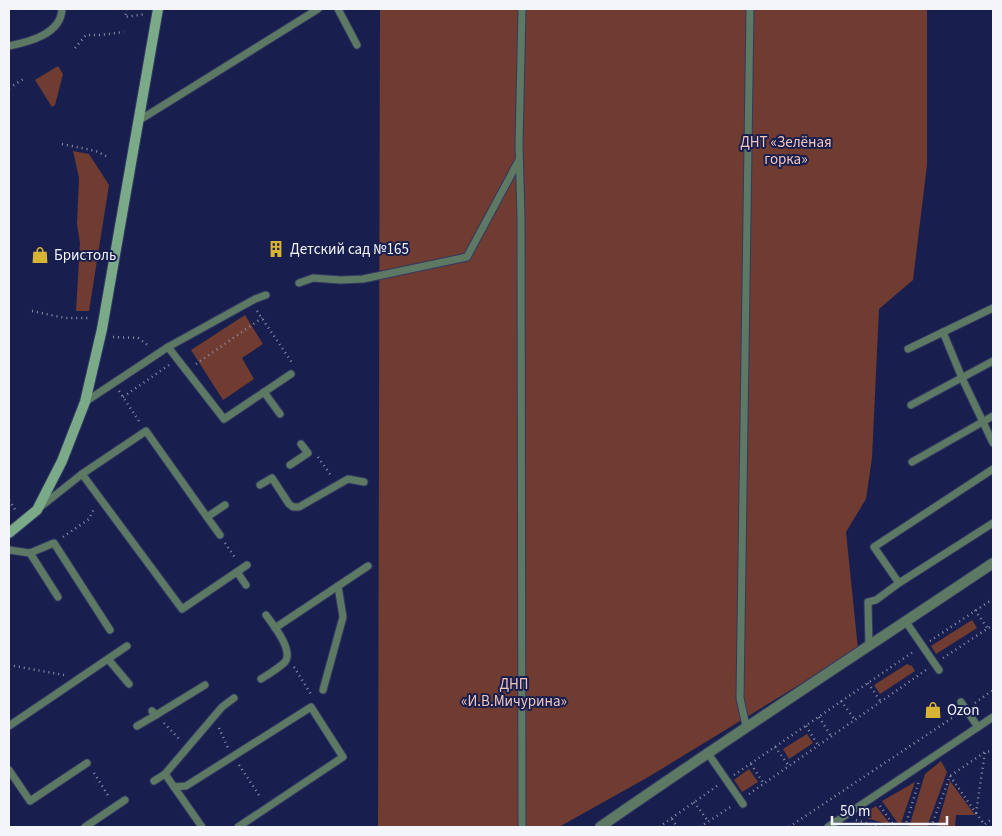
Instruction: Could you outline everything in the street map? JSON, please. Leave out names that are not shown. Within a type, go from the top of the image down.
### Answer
[{"type":"street","points":[[9,533],[37,510],[62,461],[85,402],[102,329],[158,12]]},
{"type":"street","points":[[600,827],[707,752],[869,647],[993,563]]},
{"type":"lane","points":[[9,46],[33,40],[47,34],[62,17],[62,9]]},
{"type":"lane","points":[[138,122],[318,9]]},
{"type":"lane","points":[[338,9],[357,45]]},
{"type":"lane","points":[[522,9],[519,160],[521,237],[522,827]]},
{"type":"lane","points":[[746,726],[740,698],[750,9]]},
{"type":"lane","points":[[299,283],[313,278],[363,280],[467,257],[519,160]]},
{"type":"lane","points":[[85,402],[168,347],[266,295]]},
{"type":"lane","points":[[908,349],[993,308]]},
{"type":"lane","points":[[943,332],[962,378],[993,443]]},
{"type":"lane","points":[[168,347],[224,420],[292,374]]},
{"type":"lane","points":[[911,405],[993,361]]},
{"type":"lane","points":[[264,392],[280,414]]},
{"type":"lane","points":[[912,462],[993,416]]},
{"type":"lane","points":[[37,510],[82,474],[146,431],[220,535]]},
{"type":"lane","points":[[290,465],[308,453],[301,444]]},
{"type":"lane","points":[[899,583],[874,546],[993,469]]},
{"type":"lane","points":[[82,474],[182,609],[242,568],[246,585]]},
{"type":"lane","points":[[260,485],[272,478],[290,504],[293,507],[299,508],[348,479],[364,482]]},
{"type":"lane","points":[[207,517],[225,506]]},
{"type":"lane","points":[[869,647],[868,602],[876,600],[899,583],[993,523]]},
{"type":"lane","points":[[9,550],[30,553],[54,543],[110,630]]},
{"type":"lane","points":[[30,553],[58,598]]},
{"type":"lane","points":[[275,628],[368,566]]},
{"type":"lane","points":[[323,690],[343,617],[338,586]]},
{"type":"lane","points":[[262,679],[284,662],[288,656],[287,648],[266,615]]},
{"type":"lane","points":[[906,622],[937,667]]},
{"type":"lane","points":[[9,726],[127,646]]},
{"type":"lane","points":[[108,659],[129,684]]},
{"type":"lane","points":[[138,726],[204,685]]},
{"type":"lane","points":[[154,782],[165,774],[222,706],[234,698]]},
{"type":"lane","points":[[961,702],[978,727]]},
{"type":"lane","points":[[174,787],[186,786],[311,707],[343,757],[238,827]]},
{"type":"lane","points":[[828,827],[993,717]]},
{"type":"lane","points":[[707,752],[742,802]]},
{"type":"lane","points":[[9,770],[30,801],[87,763]]},
{"type":"lane","points":[[165,774],[202,827]]},
{"type":"lane","points":[[84,827],[125,800]]},
{"type":"path","points":[[127,9],[125,17],[158,12]]},
{"type":"path","points":[[75,48],[86,35],[100,36],[124,32]]},
{"type":"path","points":[[9,88],[26,78]]},
{"type":"path","points":[[62,144],[96,151],[108,157]]},
{"type":"path","points":[[251,302],[296,368],[292,374]]},
{"type":"path","points":[[32,311],[65,318],[89,318]]},
{"type":"path","points":[[186,370],[262,318]]},
{"type":"path","points":[[111,337],[138,338],[145,341],[158,354]]},
{"type":"path","points":[[141,424],[123,397],[178,359]]},
{"type":"path","points":[[308,453],[313,451],[316,454],[337,485]]},
{"type":"path","points":[[54,543],[89,519],[100,499]]},
{"type":"path","points":[[9,500],[18,513]]},
{"type":"path","points":[[220,535],[242,568]]},
{"type":"path","points":[[659,827],[993,599]]},
{"type":"path","points":[[975,610],[988,629]]},
{"type":"path","points":[[700,827],[742,802],[788,766],[880,702],[937,667],[993,625]]},
{"type":"path","points":[[288,656],[312,696],[311,707]]},
{"type":"path","points":[[9,665],[79,678]]},
{"type":"path","points":[[868,683],[880,702]]},
{"type":"path","points":[[789,827],[993,690]]},
{"type":"path","points":[[842,701],[855,720]]},
{"type":"path","points":[[156,715],[188,747]]},
{"type":"path","points":[[818,717],[831,736]]},
{"type":"path","points":[[806,726],[818,745]]},
{"type":"path","points":[[775,747],[788,766]]},
{"type":"path","points":[[932,827],[950,776],[985,752],[993,751]]},
{"type":"path","points":[[976,813],[985,752]]},
{"type":"path","points":[[750,764],[764,784]]},
{"type":"path","points":[[905,827],[924,764]]},
{"type":"path","points":[[94,773],[107,795]]},
{"type":"path","points":[[950,776],[983,826],[993,818]]},
{"type":"path","points":[[874,797],[895,827]]},
{"type":"path","points":[[694,802],[708,822]]},
{"type":"path","points":[[672,819],[677,827]]},
{"type":"path","points":[[854,820],[881,827]]},
{"type":"green space","points":[[380,9],[927,9],[927,165],[913,280],[879,309],[872,458],[866,499],[846,532],[858,649],[650,776],[559,827],[378,827]]},
{"type":"green space","points":[[58,66],[63,74],[55,105],[52,107],[35,80]]},
{"type":"green space","points":[[73,151],[89,154],[109,185],[89,311],[76,311],[80,243],[77,224],[79,178]]},
{"type":"green space","points":[[245,315],[263,344],[242,358],[254,379],[223,400],[191,350]]},
{"type":"green space","points":[[972,620],[977,628],[936,654],[931,646]]},
{"type":"green space","points":[[907,664],[912,666],[915,671],[880,694],[874,685]]},
{"type":"green space","points":[[807,734],[813,743],[789,759],[783,749]]},
{"type":"green space","points":[[941,761],[947,772],[927,827],[909,827],[925,774]]},
{"type":"green space","points":[[749,769],[758,782],[742,792],[734,780]]},
{"type":"green space","points":[[950,781],[975,815],[956,815],[955,827],[937,827]]},
{"type":"green space","points":[[915,782],[900,826],[882,801]]},
{"type":"green space","points":[[876,806],[891,825],[859,816]]},
{"type":"place","name":"Детский сад №165","points":[[276,249]]},
{"type":"place","name":"Бристоль","points":[[40,255]]},
{"type":"place","name":"Ozon","points":[[933,710]]},
{"type":"park label","name":"ДНТ «Зелёная горка»","points":[[786,150]]},
{"type":"park label","name":"ДНП «И.В.Мичурина»","points":[[514,692]]}]
